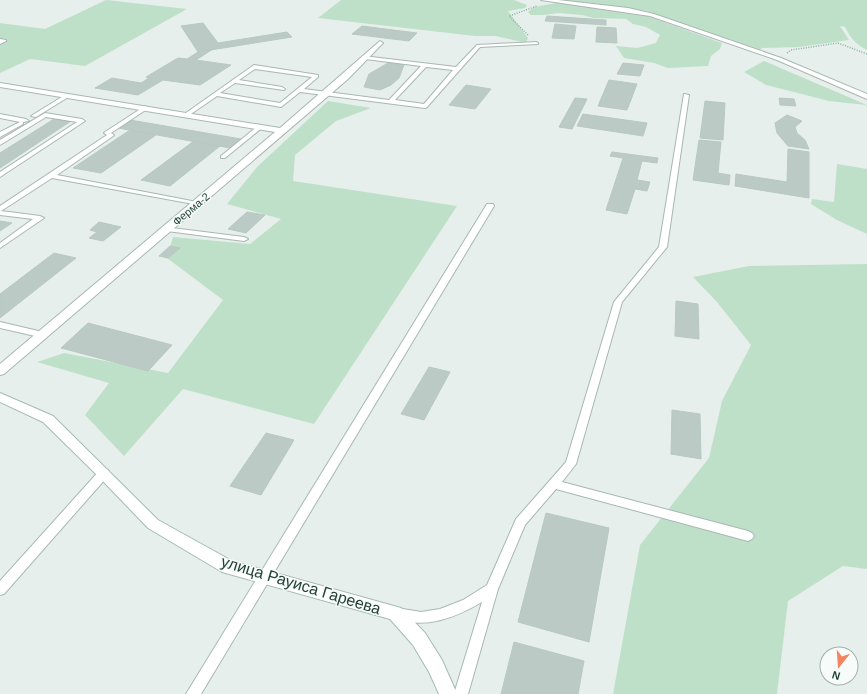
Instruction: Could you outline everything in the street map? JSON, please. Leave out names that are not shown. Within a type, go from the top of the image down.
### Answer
[{"type":"street","points":[[546,0],[628,10],[652,15],[779,59],[867,97]]},
{"type":"street","name":"Ферма-2","points":[[0,371],[282,131],[380,43]]},
{"type":"street","points":[[0,85],[282,131]]},
{"type":"street","name":"улица Рауиса Гареева","points":[[0,397],[48,419],[104,473],[153,524],[228,567],[395,613],[419,639],[436,666],[448,694]]},
{"type":"lane","points":[[298,90],[425,106],[479,46],[536,43]]},
{"type":"lane","points":[[365,57],[457,69]]},
{"type":"lane","points":[[390,101],[426,65]]},
{"type":"lane","points":[[186,115],[215,94],[254,67],[316,76],[281,105],[215,94]]},
{"type":"lane","points":[[234,81],[282,88]]},
{"type":"lane","points":[[460,694],[492,589],[520,522],[571,464],[618,302],[663,247],[686,95]]},
{"type":"lane","points":[[0,136],[67,96]]},
{"type":"lane","points":[[0,209],[111,135],[107,133],[146,108]]},
{"type":"lane","points":[[0,143],[45,115],[82,121],[0,175]]},
{"type":"lane","points":[[0,116],[26,121]]},
{"type":"lane","points":[[224,157],[260,127]]},
{"type":"lane","points":[[50,176],[197,204]]},
{"type":"lane","points":[[0,201],[9,203]]},
{"type":"lane","points":[[193,694],[490,206]]},
{"type":"lane","points":[[0,213],[40,218],[0,246]]},
{"type":"lane","points":[[167,229],[244,239]]},
{"type":"lane","points":[[0,324],[44,335]]},
{"type":"lane","points":[[0,590],[104,473]]},
{"type":"lane","points":[[553,484],[748,536]]},
{"type":"lane","points":[[395,613],[420,618],[443,614],[466,605],[492,589]]},
{"type":"path","points":[[536,43],[509,16],[546,0]]},
{"type":"path","points":[[779,59],[791,50],[838,43],[867,54]]},
{"type":"green space","points":[[106,0],[187,9],[85,66],[30,59],[0,73],[0,23],[45,29]]},
{"type":"green space","points":[[341,0],[514,0],[527,5],[525,8],[508,11],[528,38],[526,43],[496,36],[475,36],[318,18]]},
{"type":"green space","points":[[552,0],[867,0],[867,50],[854,40],[845,27],[840,26],[849,40],[799,47],[762,48],[759,51],[647,11]]},
{"type":"green space","points":[[556,3],[636,12],[722,43],[720,49],[711,56],[708,66],[668,68],[654,63],[624,58],[616,46],[637,48],[656,43],[660,35],[646,27],[633,24],[626,19],[594,18],[582,15],[559,13],[531,15],[528,12],[534,7]]},
{"type":"green space","points":[[764,61],[867,105],[867,108],[866,105],[829,101],[766,85],[744,72]]},
{"type":"green space","points":[[328,101],[371,108],[336,121],[295,155],[293,181],[457,206],[314,424],[183,389],[124,456],[85,415],[109,383],[37,362],[64,353],[168,373],[223,300],[167,258],[173,237],[250,244],[281,219],[227,204],[257,167]]},
{"type":"green space","points":[[837,164],[867,169],[867,234],[837,220],[811,204],[812,199],[834,202]]},
{"type":"green space","points":[[867,264],[867,569],[843,566],[788,601],[777,694],[613,694],[640,545],[709,458],[722,401],[751,345],[717,302],[693,277],[749,266]]},
{"type":"building","points":[[547,16],[606,20],[606,25],[545,21]]},
{"type":"building","points":[[203,23],[218,43],[287,32],[292,37],[198,52],[181,26]]},
{"type":"building","points":[[555,24],[576,26],[574,39],[552,38]]},
{"type":"building","points":[[362,26],[417,33],[409,41],[352,34]]},
{"type":"building","points":[[597,27],[616,28],[617,43],[596,42]]},
{"type":"building","points":[[213,49],[196,60],[231,65],[200,85],[163,80],[138,95],[95,88],[112,78],[141,83],[149,78],[146,77],[178,58],[187,59],[198,52]]},
{"type":"building","points":[[388,63],[404,65],[399,78],[391,85],[380,90],[364,87],[369,74]]},
{"type":"building","points":[[623,63],[644,65],[640,76],[617,74]]},
{"type":"building","points":[[609,80],[637,84],[627,110],[598,106]]},
{"type":"building","points":[[466,85],[491,89],[475,109],[449,105]]},
{"type":"building","points":[[575,98],[587,99],[572,129],[559,127]]},
{"type":"building","points":[[779,98],[794,99],[796,106],[780,105]]},
{"type":"building","points":[[705,101],[725,103],[723,140],[700,138]]},
{"type":"building","points":[[583,114],[647,123],[643,136],[577,126]]},
{"type":"building","points":[[787,115],[802,121],[795,127],[797,133],[805,140],[809,149],[788,146],[777,133],[775,123]]},
{"type":"building","points":[[54,119],[71,121],[0,168],[0,153]]},
{"type":"building","points":[[130,120],[241,139],[230,148],[118,128]]},
{"type":"building","points":[[130,130],[156,135],[101,173],[73,168]]},
{"type":"building","points":[[699,140],[721,142],[718,173],[730,175],[729,185],[693,180]]},
{"type":"building","points":[[194,141],[220,146],[170,186],[141,180]]},
{"type":"building","points":[[788,149],[809,152],[809,198],[735,186],[736,174],[787,182]]},
{"type":"building","points":[[612,152],[658,158],[657,163],[642,161],[637,180],[650,182],[647,191],[635,189],[627,214],[606,210],[623,158],[610,156]]},
{"type":"building","points":[[247,212],[265,215],[246,233],[228,229]]},
{"type":"building","points":[[0,221],[12,223],[0,231]]},
{"type":"building","points":[[99,222],[121,227],[103,241],[89,238],[97,232],[90,230]]},
{"type":"building","points":[[170,246],[180,248],[168,258],[159,256]]},
{"type":"building","points":[[54,253],[76,258],[0,318],[0,294]]},
{"type":"building","points":[[676,301],[698,304],[699,339],[675,336]]},
{"type":"building","points":[[88,323],[172,345],[148,371],[61,348]]},
{"type":"building","points":[[429,367],[450,372],[424,420],[401,414]]},
{"type":"building","points":[[672,410],[700,414],[701,459],[671,454]]},
{"type":"building","points":[[266,433],[294,440],[261,495],[230,486]]},
{"type":"building","points":[[546,513],[609,528],[589,642],[518,622]]},
{"type":"building","points":[[514,642],[584,661],[578,694],[501,694]]}]
